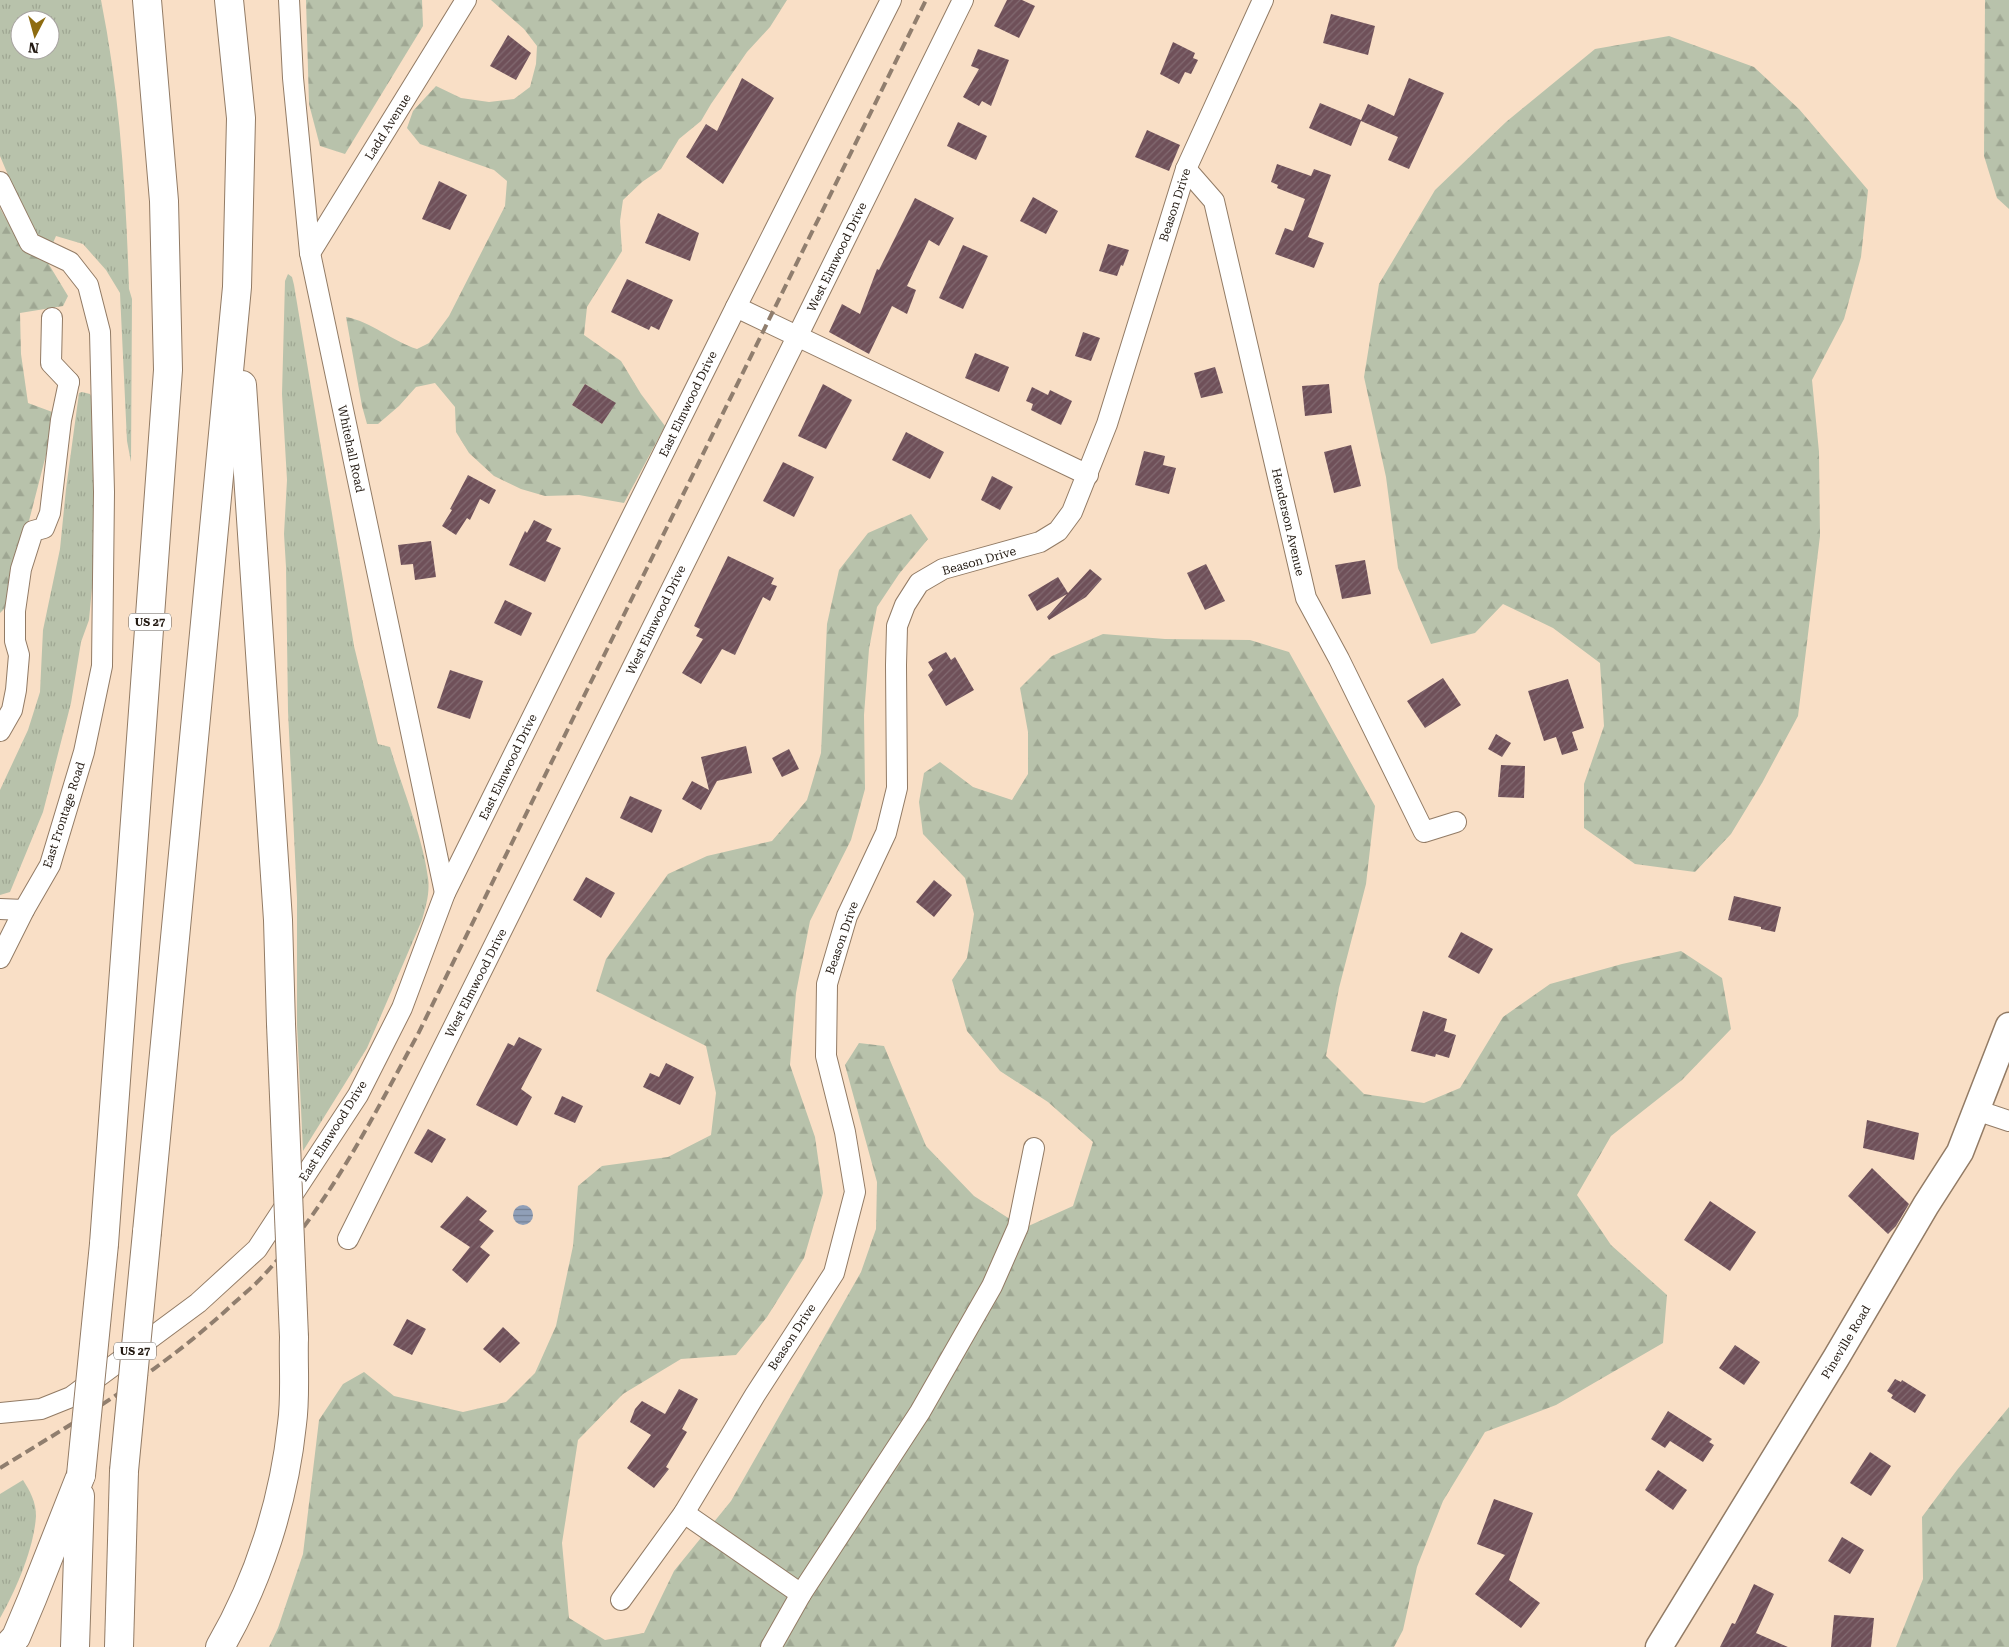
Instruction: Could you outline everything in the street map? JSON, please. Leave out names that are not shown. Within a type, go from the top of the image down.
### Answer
[{"type":"highway","name":"US 27","points":[[75,1647],[81,1475],[104,1244],[168,370],[164,201],[147,0]]},
{"type":"highway","name":"US 27","points":[[119,1647],[124,1471],[237,287],[241,118],[229,0]]},
{"type":"highway","points":[[220,1647],[233,1625],[266,1545],[280,1493],[293,1423],[294,1336],[278,920],[245,448],[237,287]]},
{"type":"highway","points":[[7,1647],[16,1637],[81,1475]]},
{"type":"main road","name":"Pineville Road","points":[[1659,1647],[1836,1358],[1926,1205],[1960,1152],[2009,1026]]},
{"type":"street","name":"Whitehall Road","points":[[289,0],[293,78],[310,253],[445,893]]},
{"type":"street","name":"Ladd Avenue","points":[[310,253],[466,0]]},
{"type":"street","name":"East Elmwood Drive","points":[[0,1413],[41,1409],[71,1397],[198,1303],[257,1249],[358,1095],[402,1008],[445,893],[891,0]]},
{"type":"street","name":"West Elmwood Drive","points":[[348,1239],[963,0]]},
{"type":"street","name":"Beason Drive","points":[[621,1600],[684,1513],[755,1395],[834,1273],[855,1192],[846,1132],[826,1056],[827,984],[847,916],[886,833],[897,788],[897,626],[905,605],[919,584],[943,569],[1040,542],[1058,530],[1072,512],[1107,424],[1186,169],[1263,0]]},
{"type":"street","name":"Henderson Avenue","points":[[1186,169],[1214,201],[1306,598],[1339,659],[1424,832],[1456,822]]},
{"type":"street","points":[[0,182],[30,243],[70,262],[88,285],[100,332],[101,385],[69,382],[51,363],[52,318]]},
{"type":"street","points":[[736,307],[1088,475]]},
{"type":"street","points":[[0,731],[12,710],[16,690],[19,655],[15,641],[15,611],[21,568],[33,531],[44,528],[50,513],[61,420],[69,382]]},
{"type":"street","name":"East Frontage Road","points":[[0,958],[24,910],[50,865],[84,752],[102,666],[104,492],[101,385]]},
{"type":"street","points":[[0,909],[24,910]]},
{"type":"street","points":[[1976,1110],[2009,1121]]},
{"type":"street","points":[[771,1647],[801,1594],[920,1412],[992,1286],[1018,1228],[1034,1148]]},
{"type":"street","points":[[684,1513],[801,1594]]},
{"type":"green space","points":[[0,0],[101,0],[113,72],[121,144],[129,289],[132,299],[131,462],[127,441],[120,293],[106,270],[83,244],[56,236],[53,243],[39,237],[30,227],[0,156]]},
{"type":"green space","points":[[306,0],[422,0],[423,26],[345,154],[320,146],[309,104]]},
{"type":"green space","points":[[491,0],[787,0],[770,27],[747,52],[701,121],[679,139],[661,169],[642,182],[623,200],[620,221],[622,251],[587,307],[584,335],[621,361],[641,394],[665,426],[624,503],[579,495],[545,496],[521,489],[494,476],[469,453],[456,432],[455,407],[435,383],[416,387],[399,406],[378,424],[367,424],[362,406],[346,317],[365,323],[417,349],[429,343],[449,316],[505,206],[507,181],[494,170],[420,144],[407,128],[413,111],[436,86],[461,98],[489,102],[514,99],[530,87],[536,64],[537,46],[524,29]],"holes":[[[585,384],[615,403],[602,424],[572,405]]]},
{"type":"green space","points":[[1985,0],[2009,0],[2009,209],[1997,198],[1984,156]]},
{"type":"green space","points":[[1669,36],[1754,67],[1799,109],[1868,190],[1861,257],[1844,319],[1812,380],[1819,452],[1820,536],[1798,716],[1762,783],[1731,834],[1695,872],[1635,864],[1584,828],[1584,784],[1604,726],[1600,663],[1553,628],[1503,604],[1475,633],[1431,644],[1398,568],[1386,477],[1364,377],[1379,284],[1435,190],[1506,122],[1595,49]]},
{"type":"green space","points":[[0,208],[23,250],[48,263],[68,296],[63,306],[20,313],[21,354],[28,403],[55,413],[7,606],[0,613]]},
{"type":"green space","points":[[288,274],[292,277],[294,285],[354,646],[378,744],[390,747],[422,846],[428,884],[422,920],[367,1048],[303,1151],[297,1025],[297,898],[288,711],[284,534],[287,480],[282,394],[285,281]]},
{"type":"green space","points":[[82,392],[91,396],[94,514],[93,577],[89,620],[81,642],[71,703],[43,812],[10,892],[0,895],[0,790],[28,730],[40,692],[43,630],[60,549],[79,393]]},
{"type":"green space","points":[[911,514],[928,539],[899,574],[877,607],[869,649],[864,715],[865,789],[851,840],[810,921],[796,993],[790,1065],[815,1137],[823,1193],[804,1258],[767,1317],[736,1355],[681,1359],[623,1394],[578,1440],[562,1543],[569,1618],[605,1640],[644,1633],[674,1571],[731,1501],[861,1272],[876,1229],[877,1182],[845,1065],[859,1043],[884,1046],[926,1146],[974,1196],[1024,1228],[1073,1206],[1093,1142],[1048,1102],[1000,1071],[967,1031],[952,980],[967,958],[974,914],[965,878],[923,834],[919,802],[924,773],[940,762],[973,787],[1012,800],[1028,774],[1028,732],[1020,688],[1052,656],[1103,634],[1165,639],[1250,640],[1289,652],[1375,806],[1366,884],[1339,988],[1326,1056],[1364,1094],[1424,1103],[1460,1088],[1503,1017],[1550,984],[1622,964],[1681,951],[1722,978],[1731,1029],[1682,1080],[1611,1136],[1577,1195],[1611,1245],[1667,1295],[1663,1343],[1556,1405],[1485,1432],[1443,1501],[1417,1567],[1403,1630],[1394,1647],[269,1647],[278,1628],[303,1554],[319,1420],[343,1384],[364,1372],[394,1396],[463,1412],[506,1402],[535,1373],[556,1326],[573,1246],[578,1186],[602,1166],[668,1157],[711,1135],[716,1093],[706,1046],[596,991],[606,959],[668,874],[707,856],[772,841],[807,800],[821,753],[827,624],[839,570],[868,533]]},
{"type":"green space","points":[[2009,1407],[2009,1647],[1896,1647],[1923,1579],[1922,1517],[1957,1470]]},
{"type":"green space","points":[[23,1480],[34,1501],[35,1528],[23,1568],[0,1618],[0,1494]]},
{"type":"water","points":[[523,1205],[530,1208],[533,1215],[530,1222],[523,1225],[516,1222],[513,1215],[516,1208]]},
{"type":"building","points":[[1007,0],[1022,0],[1035,6],[1019,38],[994,26]]},
{"type":"building","points":[[1331,14],[1375,26],[1368,55],[1323,43]]},
{"type":"building","points":[[508,35],[531,53],[516,80],[490,66]]},
{"type":"building","points":[[1173,42],[1195,53],[1193,58],[1198,60],[1191,74],[1185,72],[1179,84],[1160,74]]},
{"type":"building","points":[[978,49],[1009,60],[991,106],[982,101],[979,106],[963,97],[979,69],[971,66]]},
{"type":"building","points":[[742,78],[774,98],[723,184],[686,157],[706,124],[717,131]]},
{"type":"building","points":[[1409,78],[1444,93],[1409,169],[1388,160],[1398,137],[1361,121],[1351,146],[1309,128],[1320,103],[1361,120],[1368,104],[1394,116]]},
{"type":"building","points":[[958,122],[987,136],[976,160],[947,146]]},
{"type":"building","points":[[1147,130],[1180,145],[1169,171],[1135,157]]},
{"type":"building","points":[[1277,164],[1311,176],[1314,169],[1331,175],[1308,237],[1324,243],[1314,268],[1275,254],[1285,228],[1293,231],[1305,199],[1277,188],[1278,185],[1271,182]]},
{"type":"building","points":[[439,181],[467,195],[450,230],[422,219]]},
{"type":"building","points":[[1033,197],[1058,211],[1046,234],[1020,221]]},
{"type":"building","points":[[915,198],[954,218],[939,246],[929,240],[907,286],[916,290],[907,314],[892,306],[869,354],[829,332],[842,304],[860,314],[877,269],[879,270]]},
{"type":"building","points":[[658,213],[699,233],[690,261],[645,243]]},
{"type":"building","points":[[1108,244],[1129,250],[1117,276],[1099,271]]},
{"type":"building","points":[[963,245],[988,256],[963,309],[939,298]]},
{"type":"building","points":[[627,279],[673,300],[659,330],[651,326],[649,330],[611,312]]},
{"type":"building","points":[[1083,332],[1100,338],[1091,361],[1075,356]]},
{"type":"building","points":[[975,353],[1009,367],[999,392],[965,378]]},
{"type":"building","points":[[1215,367],[1223,393],[1201,398],[1194,373]]},
{"type":"building","points":[[585,384],[616,403],[602,424],[572,405]]},
{"type":"building","points":[[823,384],[852,400],[826,449],[798,436]]},
{"type":"building","points":[[1329,384],[1332,413],[1305,416],[1302,386]]},
{"type":"building","points":[[1032,387],[1048,395],[1050,390],[1072,401],[1061,425],[1031,410],[1033,404],[1026,401]]},
{"type":"building","points":[[906,432],[944,452],[930,479],[892,460]]},
{"type":"building","points":[[1351,445],[1361,486],[1334,493],[1324,452]]},
{"type":"building","points":[[1144,451],[1165,456],[1163,465],[1176,468],[1169,494],[1135,485]]},
{"type":"building","points":[[783,462],[814,477],[794,517],[763,501]]},
{"type":"building","points":[[468,475],[496,490],[489,504],[480,499],[470,520],[467,518],[456,535],[442,526],[452,510],[450,509]]},
{"type":"building","points":[[992,476],[1013,487],[1000,510],[981,500]]},
{"type":"building","points":[[534,520],[552,529],[546,541],[561,548],[545,582],[509,565],[525,531],[527,533]]},
{"type":"building","points":[[431,541],[436,577],[415,580],[413,564],[401,565],[398,545]]},
{"type":"building","points":[[728,556],[774,578],[771,584],[777,586],[770,601],[763,597],[735,655],[722,649],[701,684],[682,673],[703,639],[696,636],[700,629],[694,626]]},
{"type":"building","points":[[1365,560],[1371,594],[1342,599],[1335,565]]},
{"type":"building","points":[[1206,564],[1225,601],[1205,610],[1187,573]]},
{"type":"building","points":[[1090,569],[1102,579],[1086,597],[1049,620],[1047,617],[1067,594],[1037,611],[1028,595],[1058,577],[1068,593]]},
{"type":"building","points":[[505,600],[532,613],[521,636],[494,623]]},
{"type":"building","points":[[946,652],[951,660],[955,657],[974,690],[946,706],[928,675],[933,670],[928,662]]},
{"type":"building","points":[[450,670],[483,681],[470,719],[437,708]]},
{"type":"building","points":[[1443,678],[1461,705],[1425,728],[1407,701]]},
{"type":"building","points":[[1568,679],[1584,728],[1572,732],[1578,750],[1562,755],[1556,737],[1544,741],[1528,691]]},
{"type":"building","points":[[1496,734],[1511,743],[1502,757],[1488,749]]},
{"type":"building","points":[[746,746],[752,773],[717,781],[701,810],[682,799],[692,781],[709,790],[701,757]]},
{"type":"building","points":[[789,749],[799,769],[782,777],[772,758]]},
{"type":"building","points":[[1501,765],[1525,766],[1524,798],[1498,797]]},
{"type":"building","points":[[630,796],[662,810],[652,833],[620,818]]},
{"type":"building","points":[[586,877],[615,893],[601,918],[573,900]]},
{"type":"building","points":[[934,880],[952,895],[934,917],[916,902]]},
{"type":"building","points":[[1734,896],[1781,907],[1775,932],[1728,920]]},
{"type":"building","points":[[1461,932],[1493,949],[1479,974],[1448,957]]},
{"type":"building","points":[[1423,1011],[1447,1019],[1444,1031],[1456,1035],[1449,1058],[1436,1054],[1435,1057],[1411,1051]]},
{"type":"building","points":[[519,1037],[542,1049],[521,1089],[532,1097],[517,1126],[476,1105],[508,1043],[514,1046]]},
{"type":"building","points":[[666,1063],[694,1077],[680,1105],[643,1087],[650,1073],[659,1077]]},
{"type":"building","points":[[562,1096],[583,1106],[575,1123],[554,1114]]},
{"type":"building","points":[[1867,1120],[1919,1133],[1914,1160],[1863,1148]]},
{"type":"building","points":[[428,1129],[446,1139],[432,1163],[414,1153]]},
{"type":"building","points":[[1872,1168],[1909,1204],[1896,1226],[1888,1234],[1848,1196]]},
{"type":"building","points":[[467,1196],[487,1211],[479,1220],[494,1231],[480,1247],[490,1255],[467,1283],[452,1270],[470,1247],[440,1227]]},
{"type":"building","points":[[1710,1201],[1756,1232],[1730,1271],[1684,1240]]},
{"type":"building","points":[[407,1319],[426,1329],[412,1355],[393,1345]]},
{"type":"building","points":[[503,1327],[520,1343],[500,1363],[483,1349]]},
{"type":"building","points":[[1735,1345],[1760,1362],[1744,1385],[1719,1368]]},
{"type":"building","points":[[1895,1379],[1901,1382],[1902,1380],[1926,1395],[1915,1413],[1891,1398],[1893,1395],[1887,1391]]},
{"type":"building","points":[[679,1389],[698,1399],[682,1429],[687,1432],[666,1467],[669,1469],[654,1488],[627,1468],[651,1435],[630,1422],[635,1409],[642,1401],[665,1414]]},
{"type":"building","points":[[1668,1411],[1712,1439],[1709,1442],[1714,1445],[1703,1462],[1670,1441],[1665,1448],[1651,1439]]},
{"type":"building","points":[[1870,1452],[1891,1466],[1871,1496],[1850,1483]]},
{"type":"building","points":[[1658,1470],[1687,1490],[1673,1510],[1645,1490]]},
{"type":"building","points":[[1494,1499],[1533,1513],[1509,1580],[1540,1603],[1521,1628],[1475,1594],[1505,1555],[1477,1544]]},
{"type":"building","points":[[1842,1537],[1864,1550],[1850,1574],[1828,1561]]},
{"type":"building","points":[[1754,1584],[1774,1594],[1756,1633],[1788,1647],[1720,1647],[1732,1623],[1735,1624]]},
{"type":"building","points":[[1834,1615],[1874,1618],[1871,1647],[1831,1647]]},
{"type":"railway","points":[[0,1468],[121,1392],[207,1327],[264,1275],[287,1248],[329,1190],[367,1128],[418,1034],[926,0]]}]
